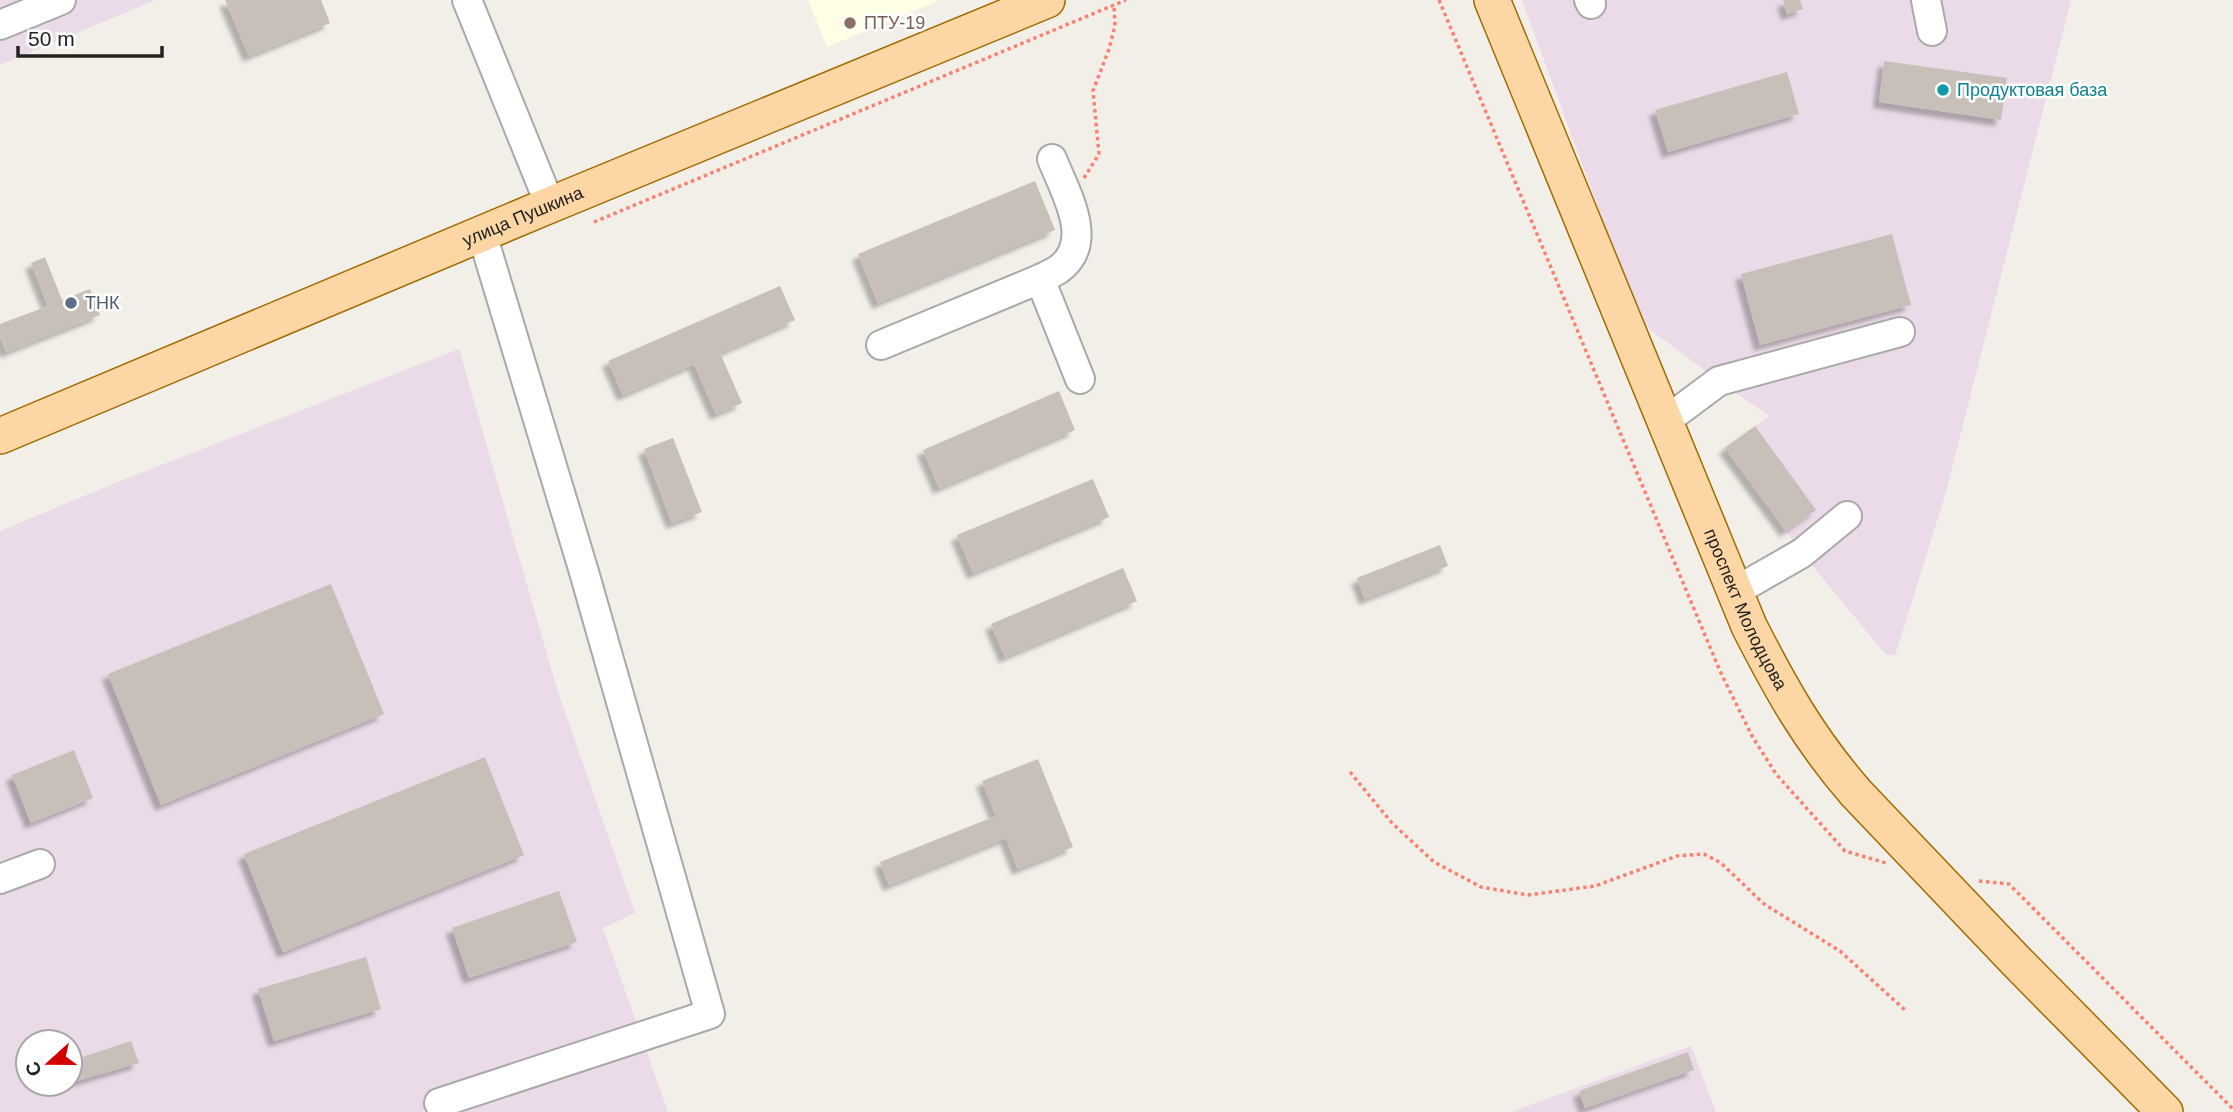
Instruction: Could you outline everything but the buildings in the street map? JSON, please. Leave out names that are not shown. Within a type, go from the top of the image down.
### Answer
[{"type":"main road","name":"улица Пушкина","points":[[0,436],[1046,0]]},
{"type":"main road","name":"проспект Молодцова","points":[[1492,0],[1734,592],[1797,716],[1834,768],[2007,952],[2165,1112]]},
{"type":"lane","points":[[0,25],[61,0]]},
{"type":"lane","points":[[467,0],[550,205]]},
{"type":"lane","points":[[1926,0],[1932,31]]},
{"type":"lane","points":[[881,345],[1040,279],[1060,268],[1072,254],[1077,235],[1074,215],[1052,159]]},
{"type":"lane","points":[[439,1103],[710,1014],[584,572],[482,234]]},
{"type":"lane","points":[[1040,279],[1080,379]]},
{"type":"lane","points":[[1664,422],[1719,381],[1900,332]]},
{"type":"lane","points":[[1734,592],[1802,553],[1847,516]]},
{"type":"lane","points":[[0,879],[40,864]]},
{"type":"path","points":[[594,222],[1126,0]]},
{"type":"path","points":[[1068,199],[1099,154],[1093,91],[1115,26],[1114,5]]},
{"type":"path","points":[[1350,772],[1392,823],[1434,862],[1481,887],[1528,895],[1595,886],[1677,856],[1704,854],[1721,863],[1764,904],[1840,951],[1905,1010]]},
{"type":"shaded area","points":[[0,0],[156,0],[0,65]]},
{"type":"shaded area","name":"ПТУ-19","points":[[808,0],[940,0],[827,47]]},
{"type":"shaded area","points":[[1522,0],[2071,0],[1946,492],[1895,656],[1885,654],[1802,553],[1725,448],[1769,416],[1640,322]]},
{"type":"shaded area","points":[[459,349],[557,689],[635,913],[603,928],[668,1112],[0,1112],[0,531],[120,481]]},
{"type":"shaded area","points":[[1691,1046],[1716,1112],[1511,1112]]},
{"type":"place","name":"ПТУ-19","points":[[850,23]]},
{"type":"place","name":"Продуктовая база","points":[[1943,90]]},
{"type":"place","name":"ТНК","points":[[71,303]]}]
